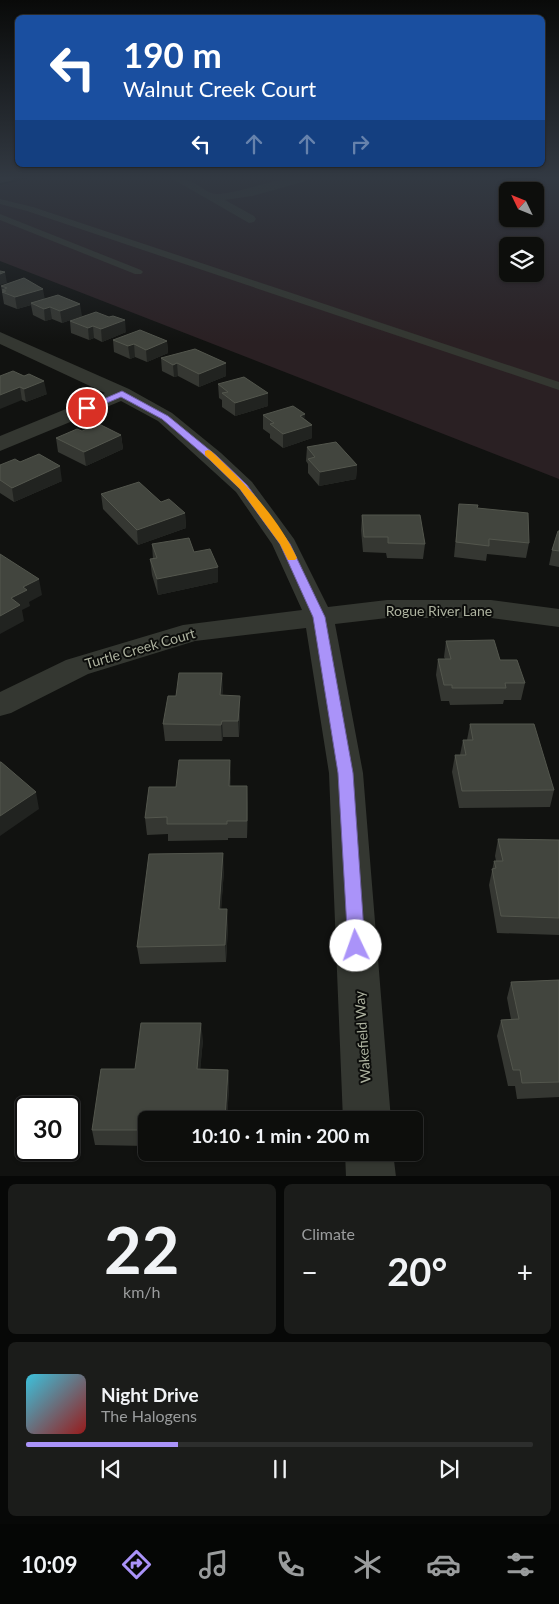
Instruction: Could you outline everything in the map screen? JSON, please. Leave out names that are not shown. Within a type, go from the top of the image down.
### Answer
[{"type":"street","name":"Wakefield Way","points":[[0,336],[122,393],[165,417],[244,487],[285,544],[319,617],[346,773],[366,1111]]},
{"type":"street","points":[[0,444],[122,393]]},
{"type":"street","name":"Rogue River Lane","points":[[319,617],[386,609],[491,609],[559,618]]},
{"type":"street","name":"Turtle Creek Court","points":[[0,705],[76,667],[192,632],[319,617]]},
{"type":"street","points":[[370,1161],[371,1176]]},
{"type":"lane","points":[[40,233],[138,272]]},
{"type":"lane","points":[[101,233],[559,386]]},
{"type":"shaded area","points":[[0,233],[559,233],[559,479],[0,261]]},
{"type":"building","points":[[24,278],[43,289],[15,297],[2,292],[6,291],[2,290],[7,288],[1,286]]},
{"type":"building","points":[[58,295],[80,304],[60,311],[50,307],[44,309],[31,303]]},
{"type":"building","points":[[96,312],[125,320],[101,329],[93,326],[88,328],[70,321]]},
{"type":"building","points":[[140,330],[167,341],[146,350],[134,344],[128,346],[113,340]]},
{"type":"building","points":[[195,349],[226,363],[199,374],[177,363],[173,365],[161,358]]},
{"type":"building","points":[[13,371],[24,376],[29,374],[44,381],[24,389],[20,387],[0,395],[0,376]]},
{"type":"building","points":[[244,377],[268,393],[235,403],[222,393],[228,392],[218,384]]},
{"type":"building","points":[[293,406],[305,414],[300,416],[312,425],[283,434],[270,424],[274,423],[263,415]]},
{"type":"building","points":[[99,424],[121,435],[84,452],[56,438],[77,429],[82,431]]},
{"type":"building","points":[[336,442],[357,465],[320,472],[308,459],[315,457],[307,447]]},
{"type":"building","points":[[39,454],[60,466],[12,488],[0,480],[0,465],[15,459],[20,462]]},
{"type":"building","points":[[139,482],[161,502],[169,499],[185,513],[137,530],[101,494]]},
{"type":"building","points":[[459,504],[478,505],[477,508],[528,513],[529,543],[489,539],[489,546],[456,542]]},
{"type":"building","points":[[362,515],[420,515],[425,544],[388,543],[388,537],[364,537]]},
{"type":"building","points":[[559,531],[559,551],[552,550]]},
{"type":"building","points":[[189,538],[194,552],[210,549],[218,567],[157,579],[150,559],[157,558],[152,544]]},
{"type":"building","points":[[0,554],[39,579],[23,587],[27,590],[11,598],[20,605],[0,616]]},
{"type":"building","points":[[494,640],[500,660],[517,660],[525,683],[505,683],[506,688],[452,688],[452,685],[444,685],[438,659],[451,659],[446,641]]},
{"type":"building","points":[[179,673],[222,673],[220,695],[240,696],[238,721],[222,721],[221,725],[163,724],[168,696],[176,696]]},
{"type":"building","points":[[470,724],[534,724],[554,790],[462,791],[455,755],[466,755],[463,740],[473,740]]},
{"type":"building","points":[[179,760],[230,760],[229,786],[247,786],[247,821],[227,821],[227,824],[167,824],[167,817],[145,818],[149,787],[176,787]]},
{"type":"building","points":[[0,762],[36,792],[0,816]]},
{"type":"building","points":[[498,839],[559,840],[559,918],[501,916],[492,869],[496,868],[494,861],[503,861]]},
{"type":"building","points":[[223,853],[219,909],[227,909],[225,945],[137,947],[149,854]]},
{"type":"building","points":[[559,980],[559,1082],[522,1083],[520,1070],[513,1070],[501,1020],[519,1019],[511,982]]},
{"type":"building","points":[[141,1023],[201,1023],[197,1069],[228,1070],[226,1111],[138,1111],[138,1130],[92,1130],[101,1069],[135,1069]]},
{"type":"slow traffic","points":[[208,453],[244,487],[285,544],[291,558]]},
{"type":"route","points":[[87,408],[122,393],[165,417],[244,487],[285,544],[319,617],[346,773],[356,946]]}]
